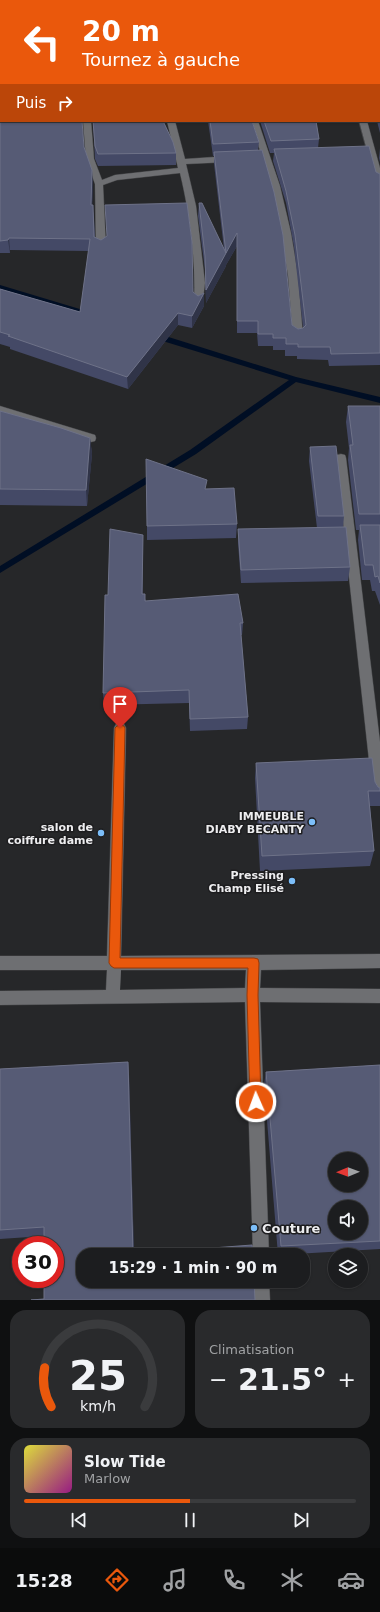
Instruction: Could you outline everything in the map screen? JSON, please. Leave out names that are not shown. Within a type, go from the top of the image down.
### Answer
[{"type":"street","points":[[87,122],[90,159],[99,184],[101,248]]},
{"type":"street","points":[[171,122],[192,206],[200,283],[199,304]]},
{"type":"street","points":[[254,122],[276,186],[286,233],[293,275],[298,336]]},
{"type":"street","points":[[363,122],[368,153],[380,184]]},
{"type":"street","points":[[99,184],[114,178],[182,166],[242,159]]},
{"type":"street","points":[[0,410],[92,438]]},
{"type":"street","points":[[341,458],[346,536],[380,797]]},
{"type":"street","points":[[346,536],[365,535]]},
{"type":"street","points":[[113,997],[120,728]]},
{"type":"street","points":[[0,963],[254,963],[380,961]]},
{"type":"street","points":[[254,963],[252,995],[261,1248]]},
{"type":"street","points":[[0,998],[252,995],[380,996]]},
{"type":"street","points":[[262,1288],[262,1300]]},
{"type":"building","points":[[0,122],[82,122],[84,147],[92,170],[91,205],[93,205],[94,237],[101,240],[107,236],[105,205],[187,203],[192,242],[193,292],[198,296],[204,293],[192,316],[178,313],[127,377],[0,332],[0,289],[80,312],[90,239],[9,238],[8,240],[0,241]]},
{"type":"building","points":[[93,122],[163,122],[173,142],[176,153],[98,154],[95,146]]},
{"type":"building","points":[[210,122],[252,122],[259,142],[213,144]]},
{"type":"building","points":[[264,122],[316,122],[319,139],[271,141]]},
{"type":"building","points":[[369,146],[376,172],[380,174],[380,353],[331,354],[330,347],[298,347],[298,344],[286,344],[286,338],[273,338],[273,334],[258,334],[258,321],[237,321],[237,233],[226,253],[214,152],[262,150],[274,192],[283,235],[292,325],[298,329],[303,328],[306,325],[295,235],[286,191],[274,149]]},
{"type":"building","points":[[199,203],[202,203],[226,253],[206,290],[205,256]]},
{"type":"building","points":[[348,406],[380,406],[380,514],[359,514],[350,445],[353,445]]},
{"type":"building","points":[[0,411],[61,428],[90,438],[86,490],[0,489]]},
{"type":"building","points":[[336,446],[344,516],[318,516],[310,447]]},
{"type":"building","points":[[146,459],[207,480],[205,489],[234,488],[237,524],[147,526]]},
{"type":"building","points":[[360,525],[380,525],[380,583],[378,576],[375,577],[373,565],[365,565]]},
{"type":"building","points":[[346,527],[350,567],[241,570],[238,529]]},
{"type":"building","points":[[110,529],[143,535],[142,594],[145,594],[145,601],[238,594],[243,623],[240,623],[248,717],[190,719],[189,690],[103,693],[105,595],[108,595]]},
{"type":"building","name":"IMMEUBLE DIABY BECANTY","points":[[372,758],[375,782],[380,788],[380,791],[368,791],[374,851],[262,856],[256,763]]},
{"type":"building","points":[[128,1062],[133,1248],[76,1248],[76,1288],[254,1288],[255,1300],[31,1300],[44,1299],[44,1288],[64,1288],[64,1236],[44,1236],[44,1227],[0,1230],[0,1069]]},
{"type":"building","points":[[380,1065],[380,1241],[281,1246],[266,1072]]},
{"type":"building","points":[[252,1245],[252,1248],[212,1248]]},
{"type":"waterway","points":[[0,287],[90,315]]},
{"type":"waterway","points":[[156,336],[295,379]]},
{"type":"waterway","points":[[0,570],[193,452],[295,379]]},
{"type":"waterway","points":[[295,379],[380,400]]},
{"type":"place","name":"IMMEUBLE DIABY BECANTY","points":[[312,822]]},
{"type":"place","name":"salon de coiffure dame","points":[[101,833]]},
{"type":"place","name":"Pressing Champ Elisé","points":[[292,881]]},
{"type":"place","name":"Couture","points":[[254,1228]]},
{"type":"route","points":[[120,728],[114,963],[254,963],[252,995],[256,1102]]}]
